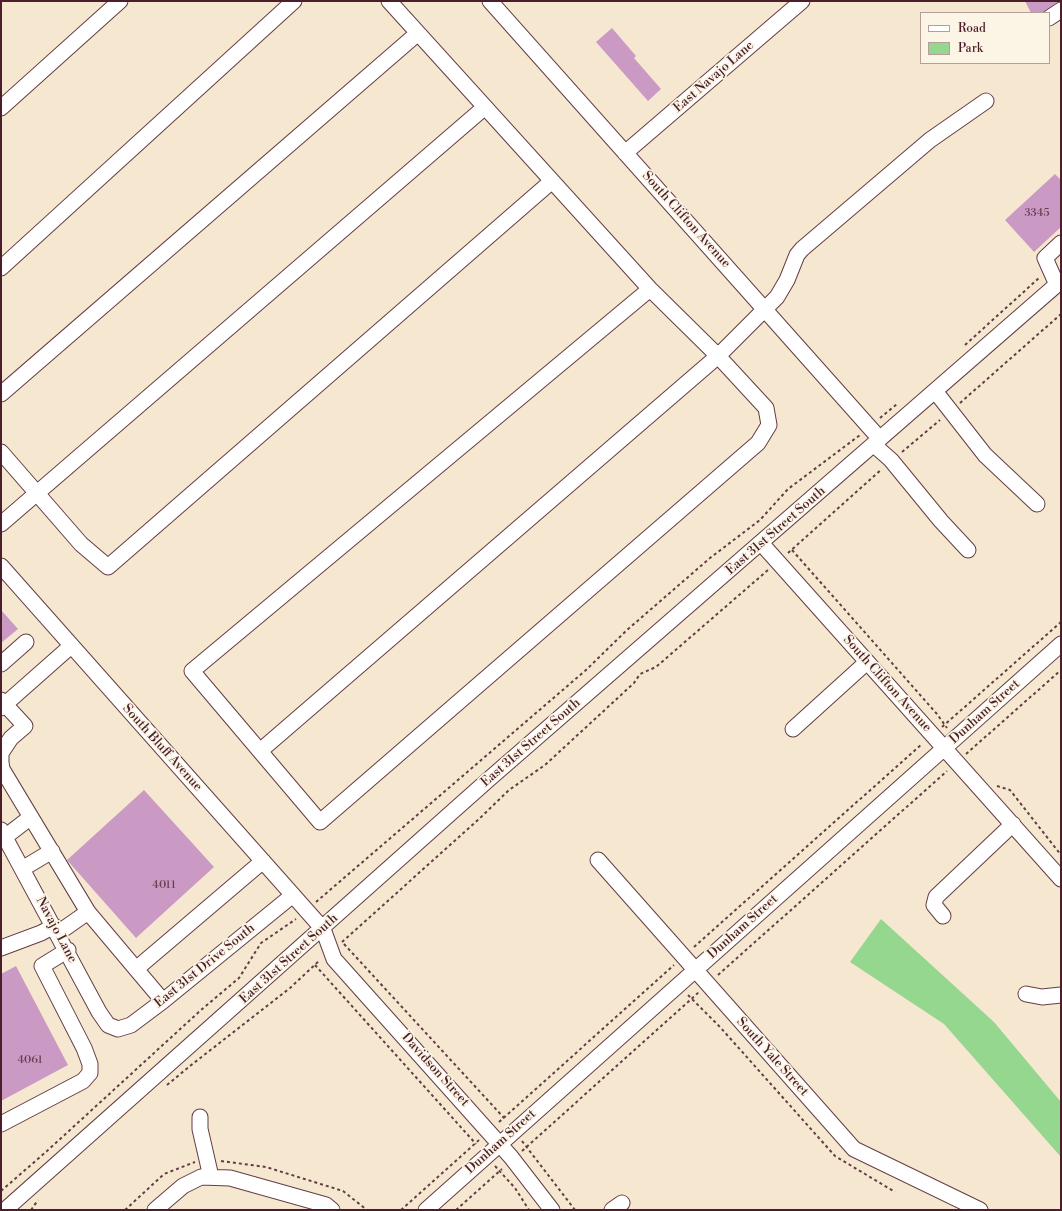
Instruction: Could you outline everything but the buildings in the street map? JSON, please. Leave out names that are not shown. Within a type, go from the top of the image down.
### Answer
[{"type":"street","points":[[1,108],[120,1]]},
{"type":"street","points":[[1,268],[294,1]]},
{"type":"street","points":[[389,1],[650,288],[718,356],[766,408],[769,424],[758,444],[320,822],[192,671],[650,288]]},
{"type":"street","name":"South Clifton Avenue","points":[[490,1],[869,427],[877,442],[892,461],[941,521],[968,550]]},
{"type":"street","name":"East Navajo Lane","points":[[625,153],[802,1]]},
{"type":"street","points":[[1050,17],[1061,10]]},
{"type":"street","points":[[1,394],[418,33]]},
{"type":"street","points":[[260,751],[718,356],[782,291],[793,263],[802,249],[930,140],[986,101]]},
{"type":"street","points":[[1,524],[485,107]]},
{"type":"street","points":[[1,452],[81,544],[108,567],[552,181]]},
{"type":"street","points":[[1059,283],[1045,258],[1061,243]]},
{"type":"street","name":"East 31st Street South","points":[[5,1210],[323,929],[494,775],[1059,283]]},
{"type":"street","points":[[935,391],[985,455],[1037,504]]},
{"type":"street","name":"South Clifton Avenue","points":[[761,543],[944,749],[962,757],[1013,824],[1061,879]]},
{"type":"street","name":"South Bluff Avenue","points":[[1,566],[323,929]]},
{"type":"street","points":[[1,664],[26,642]]},
{"type":"street","name":"Dunham Street","points":[[426,1210],[1061,644]]},
{"type":"street","points":[[71,646],[2,704],[25,726],[11,738],[1,753],[2,769],[88,912],[163,1001]]},
{"type":"street","points":[[793,729],[867,662]]},
{"type":"street","points":[[3,834],[31,817]]},
{"type":"street","points":[[943,916],[934,905],[936,897],[1013,824]]},
{"type":"street","name":"Navajo Lane","points":[[3,834],[68,950],[99,1012],[108,1025],[113,1028]]},
{"type":"street","points":[[22,869],[52,851]]},
{"type":"street","name":"South Yale Street","points":[[598,860],[854,1149],[980,1210]]},
{"type":"street","points":[[136,969],[263,861]]},
{"type":"street","name":"East 31st Drive South","points":[[113,1028],[118,1029],[131,1025],[163,1001],[293,895]]},
{"type":"street","points":[[1,948],[56,929],[88,912]]},
{"type":"street","name":"Davidson Street","points":[[323,929],[336,946],[334,959],[500,1144],[552,1210]]},
{"type":"street","points":[[1,1124],[83,1081],[90,1073],[90,1064],[84,1048],[42,966],[68,950]]},
{"type":"street","points":[[1026,994],[1042,997],[1061,995]]},
{"type":"street","points":[[200,1117],[200,1130],[211,1177]]},
{"type":"street","points":[[155,1210],[183,1186],[201,1177],[230,1178],[326,1205],[332,1210]]},
{"type":"path","points":[[959,350],[1050,268]]},
{"type":"path","points":[[166,1086],[290,988],[479,819],[509,790],[545,765],[623,694],[634,683],[640,674],[656,667],[1061,314]]},
{"type":"path","points":[[1,1191],[83,1119],[201,1010],[239,978],[261,943],[292,923],[586,670],[627,630],[710,558],[760,520],[788,489],[898,404]]},
{"type":"path","points":[[792,550],[932,708],[944,725],[956,738],[962,757]]},
{"type":"path","points":[[401,1210],[932,735],[1061,622]]},
{"type":"path","points":[[456,1210],[707,984],[1061,670]]},
{"type":"path","points":[[962,757],[973,758]]},
{"type":"path","points":[[996,786],[1010,790],[1061,855]]},
{"type":"path","points":[[336,946],[504,1118],[575,1210]]},
{"type":"path","points":[[315,965],[515,1188],[529,1210]]},
{"type":"path","points":[[666,972],[720,1027],[834,1156],[895,1192]]},
{"type":"path","points":[[31,1210],[39,1198]]},
{"type":"green space","points":[[881,919],[994,1022],[1061,1102],[1061,1157],[944,1024],[850,962]]}]
